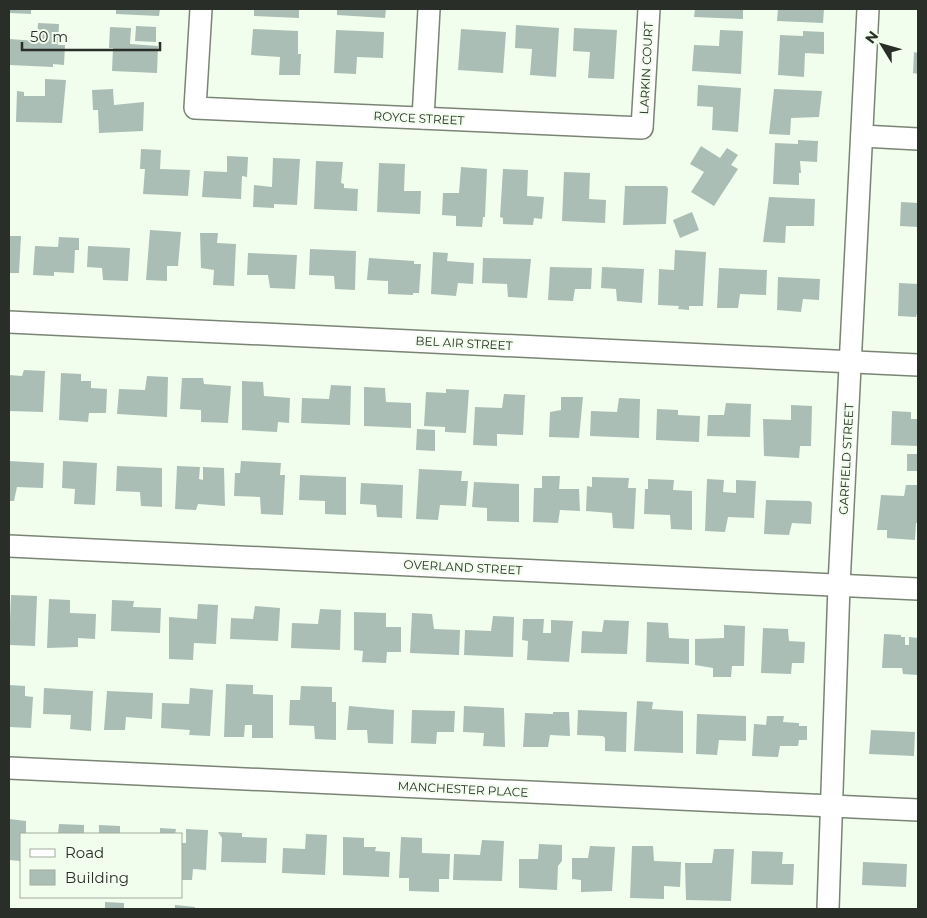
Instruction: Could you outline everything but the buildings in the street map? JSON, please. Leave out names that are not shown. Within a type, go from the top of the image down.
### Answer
[{"type":"street","name":"ROYCE STREET","points":[[201,9],[195,108],[642,128]]},
{"type":"street","points":[[423,118],[429,9]]},
{"type":"street","name":"LARKIN COURT","points":[[642,128],[649,9]]},
{"type":"street","name":"GARFIELD STREET","points":[[828,909],[839,585],[868,9]]},
{"type":"street","points":[[862,136],[918,139]]},
{"type":"street","name":"BEL AIR STREET","points":[[9,322],[918,365]]},
{"type":"street","name":"OVERLAND STREET","points":[[9,546],[918,589]]},
{"type":"street","name":"MANCHESTER PLACE","points":[[9,768],[918,810]]}]
